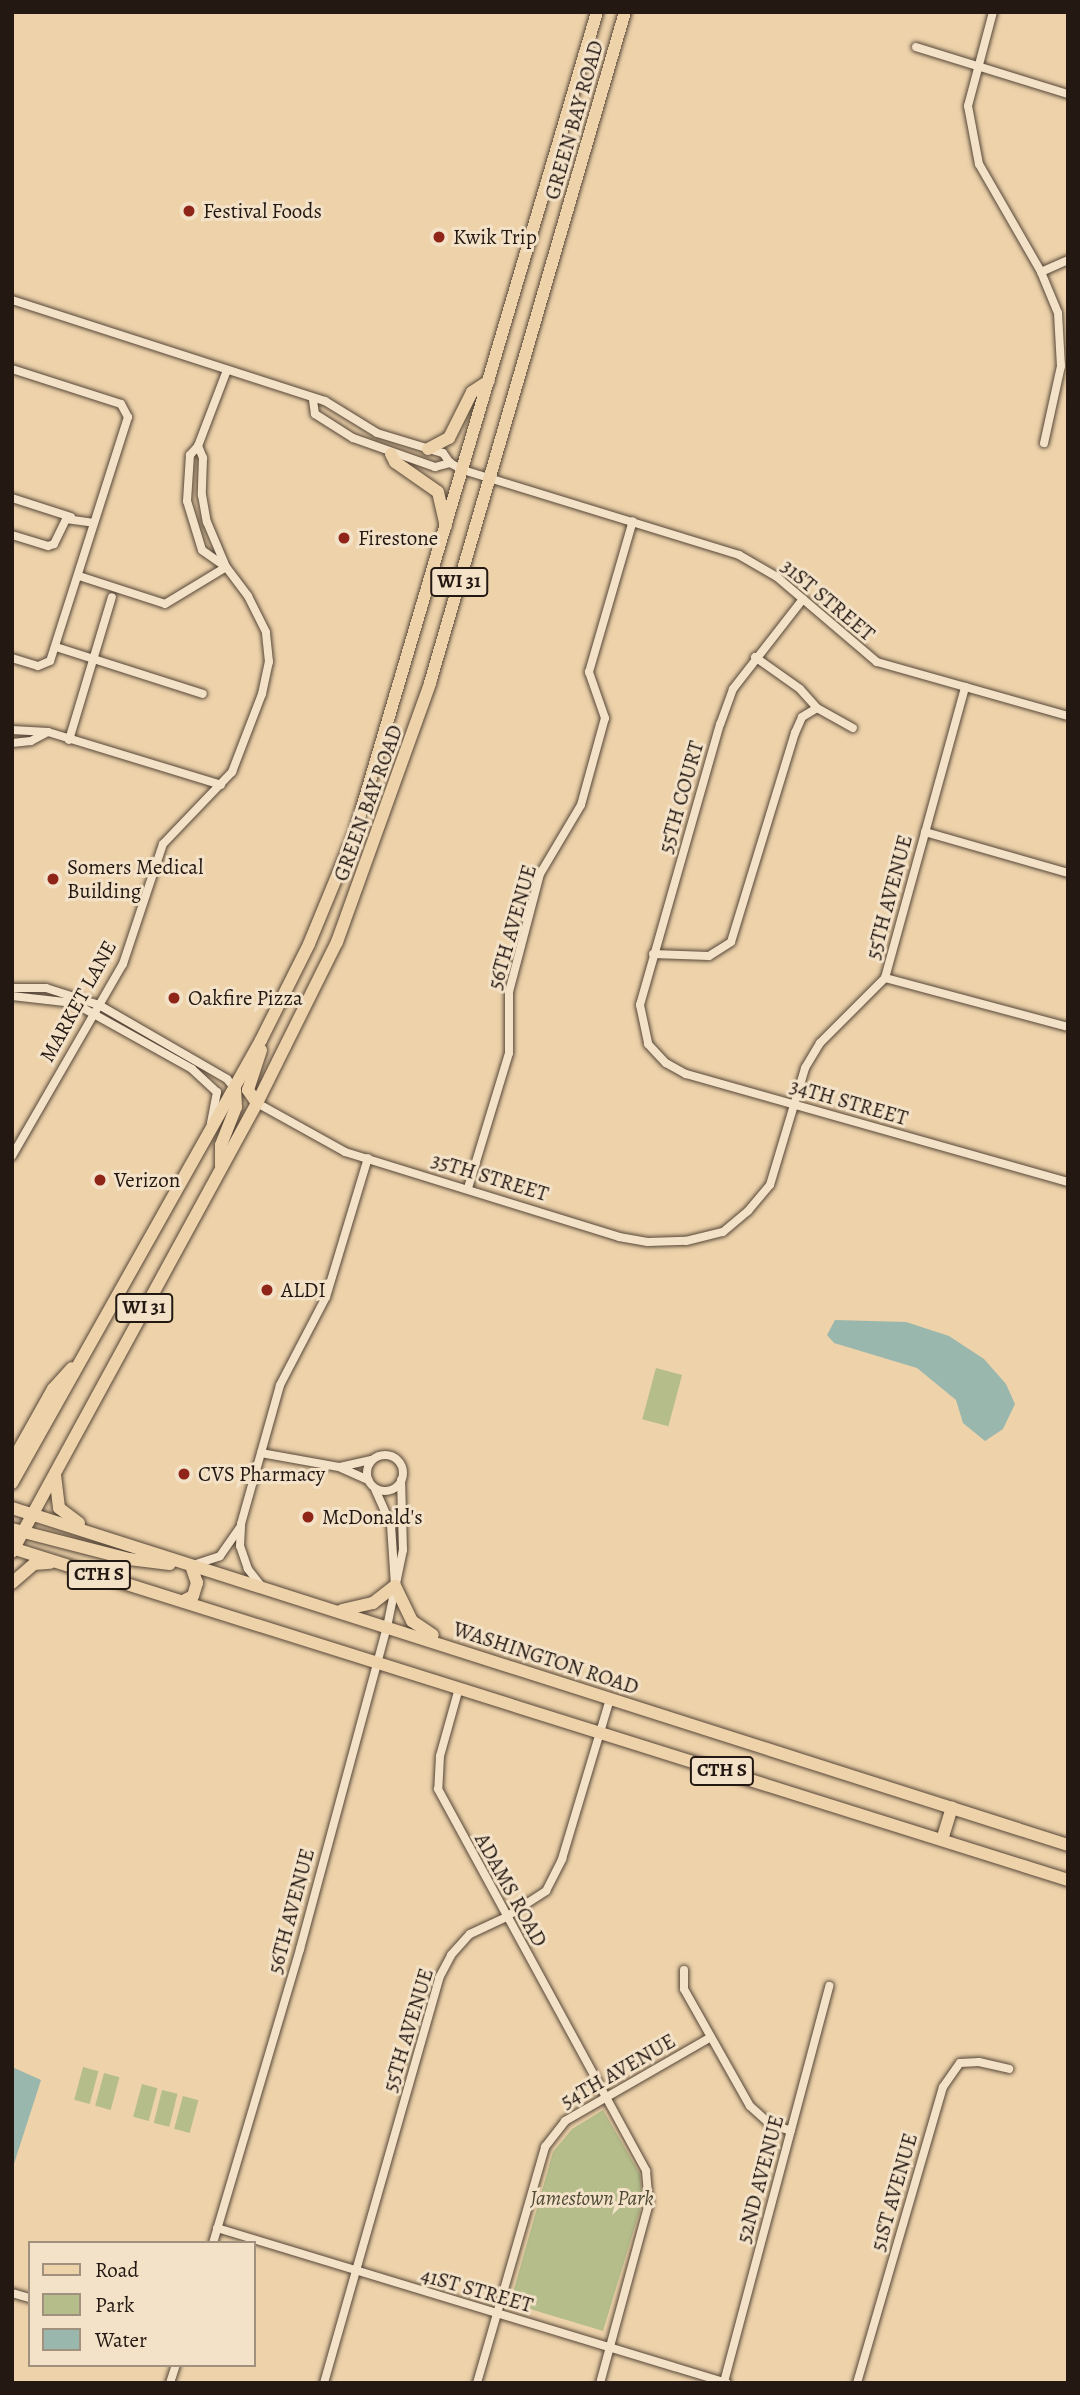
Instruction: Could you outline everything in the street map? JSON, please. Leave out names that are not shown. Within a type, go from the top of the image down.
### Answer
[{"type":"main road","name":"GREEN BAY ROAD","points":[[12,1483],[261,1040],[309,944],[354,835],[597,12]]},
{"type":"main road","name":"GREEN BAY ROAD","points":[[13,1549],[18,1529],[32,1513],[57,1469],[257,1103],[337,942],[382,826],[430,683],[625,12]]},
{"type":"main road","points":[[428,449],[449,438],[472,393],[489,381]]},
{"type":"main road","points":[[391,454],[395,462],[438,492],[446,526]]},
{"type":"main road","points":[[257,1103],[248,1093],[261,1040]]},
{"type":"main road","points":[[221,1166],[221,1145],[236,1107],[234,1089]]},
{"type":"main road","points":[[12,1462],[53,1390],[83,1359]]},
{"type":"main road","points":[[57,1469],[56,1500],[63,1514],[154,1553]]},
{"type":"main road","name":"WASHINGTON ROAD","points":[[12,1507],[1068,1845]]},
{"type":"main road","points":[[12,1522],[32,1513]]},
{"type":"main road","points":[[18,1529],[129,1559],[191,1566],[197,1583],[193,1596],[183,1601]]},
{"type":"main road","name":"CTH S","points":[[13,1549],[377,1660],[1068,1881]]},
{"type":"main road","points":[[12,1583],[34,1564],[67,1565]]},
{"type":"main road","points":[[337,1611],[369,1604],[395,1586],[408,1616],[422,1630],[484,1658]]},
{"type":"main road","points":[[942,1840],[952,1807]]},
{"type":"street","points":[[993,12],[968,106],[979,164],[1041,272],[1058,313],[1061,366],[1044,443]]},
{"type":"street","points":[[916,47],[1068,94]]},
{"type":"street","points":[[1041,272],[1068,260]]},
{"type":"street","name":"31ST STREET","points":[[12,300],[313,400],[325,401],[377,433],[443,453],[450,463],[463,470],[739,555],[777,577],[877,662],[1067,713]]},
{"type":"street","points":[[12,369],[121,404],[128,417],[50,661],[38,666],[12,658]]},
{"type":"street","name":"MARKET LANE","points":[[226,567],[202,550],[187,500],[190,455],[198,446],[227,370]]},
{"type":"street","name":"31ST STREET","points":[[313,400],[315,414],[391,454],[435,467],[450,463]]},
{"type":"street","name":"MARKET LANE","points":[[12,1156],[123,964],[163,844],[220,785],[241,757],[269,662],[266,632],[248,596],[226,567],[207,522],[202,495],[203,458],[198,446]]},
{"type":"street","points":[[12,498],[94,523]]},
{"type":"street","points":[[12,535],[54,544],[71,517]]},
{"type":"street","name":"56TH AVENUE","points":[[468,1188],[509,1053],[509,992],[540,874],[581,805],[605,718],[589,672],[633,521]]},
{"type":"street","points":[[79,576],[165,604],[226,567]]},
{"type":"street","points":[[69,740],[112,597]]},
{"type":"street","name":"55TH COURT","points":[[642,1026],[640,1005],[653,954],[720,724],[733,689],[755,657],[803,599]]},
{"type":"street","points":[[56,647],[203,694]]},
{"type":"street","points":[[755,657],[800,689],[817,708],[853,728]]},
{"type":"street","name":"55TH AVENUE","points":[[723,1232],[748,1212],[770,1185],[805,1068],[820,1043],[886,978],[965,687]]},
{"type":"street","points":[[653,954],[709,956],[731,942],[795,733],[802,717],[817,708]]},
{"type":"street","points":[[12,730],[47,733],[220,785]]},
{"type":"street","points":[[12,743],[32,741],[47,733]]},
{"type":"street","points":[[925,832],[1068,873]]},
{"type":"street","points":[[886,978],[1068,1027]]},
{"type":"street","points":[[12,988],[67,992],[227,1079],[234,1089]]},
{"type":"street","points":[[12,996],[52,999],[97,1008],[208,1081],[217,1092],[210,1130]]},
{"type":"street","name":"34TH STREET","points":[[642,1026],[657,1053],[686,1074],[1068,1182]]},
{"type":"street","name":"35TH STREET","points":[[257,1103],[345,1152],[649,1242],[686,1241],[723,1232]]},
{"type":"street","points":[[264,1589],[248,1569],[240,1546],[241,1524],[285,1370],[326,1297],[368,1158]]},
{"type":"street","points":[[261,1453],[339,1467],[368,1480],[374,1488],[390,1490],[401,1480],[397,1459],[381,1455],[339,1467]]},
{"type":"street","points":[[368,1480],[371,1460]]},
{"type":"street","name":"56TH AVENUE","points":[[214,2241],[300,1949],[387,1628],[403,1550],[401,1480]]},
{"type":"street","name":"56TH AVENUE","points":[[374,1488],[391,1525],[395,1586]]},
{"type":"street","points":[[191,1566],[220,1556],[241,1524]]},
{"type":"street","name":"ADAMS ROAD","points":[[459,1688],[440,1756],[438,1789],[646,2171],[649,2203],[600,2383]]},
{"type":"street","name":"55TH AVENUE","points":[[324,2383],[439,1978],[452,1955],[470,1934],[506,1917],[546,1891],[562,1859],[610,1699]]},
{"type":"street","points":[[684,1970],[684,1989],[750,2106],[769,2123],[791,2131]]},
{"type":"street","name":"52ND AVENUE","points":[[726,2382],[829,1986]]},
{"type":"street","name":"54TH AVENUE","points":[[477,2383],[545,2147],[565,2121],[711,2037]]},
{"type":"street","name":"51ST AVENUE","points":[[857,2383],[943,2087],[960,2063],[979,2062],[1009,2069]]},
{"type":"street","name":"41ST STREET","points":[[217,2228],[726,2382]]},
{"type":"green space","points":[[656,1368],[682,1375],[668,1426],[642,1419]]},
{"type":"green space","points":[[83,2067],[98,2071],[90,2104],[74,2100]]},
{"type":"green space","points":[[104,2073],[119,2077],[111,2110],[95,2106]]},
{"type":"green space","points":[[142,2084],[157,2088],[149,2121],[133,2117]]},
{"type":"green space","points":[[162,2090],[178,2094],[169,2127],[154,2123]]},
{"type":"green space","points":[[183,2096],[198,2100],[190,2133],[174,2129]]},
{"type":"green space","name":"Jamestown Park","points":[[603,2110],[640,2174],[642,2203],[603,2331],[510,2303],[553,2152],[572,2129]]},
{"type":"water","points":[[835,1320],[906,1322],[949,1336],[984,1359],[1006,1384],[1015,1404],[1003,1429],[985,1441],[963,1423],[956,1400],[917,1368],[834,1343],[827,1335]]},
{"type":"water","points":[[12,2067],[41,2080],[12,2170]]},
{"type":"place","name":"Festival Foods","points":[[189,211]]},
{"type":"place","name":"Kwik Trip","points":[[439,237]]},
{"type":"place","name":"Firestone","points":[[344,538]]},
{"type":"place","name":"Somers Medical Building","points":[[53,879]]},
{"type":"place","name":"Oakfire Pizza","points":[[174,998]]},
{"type":"place","name":"Verizon","points":[[100,1180]]},
{"type":"place","name":"ALDI","points":[[267,1290]]},
{"type":"place","name":"CVS Pharmacy","points":[[184,1474]]},
{"type":"place","name":"McDonald's","points":[[308,1517]]}]
